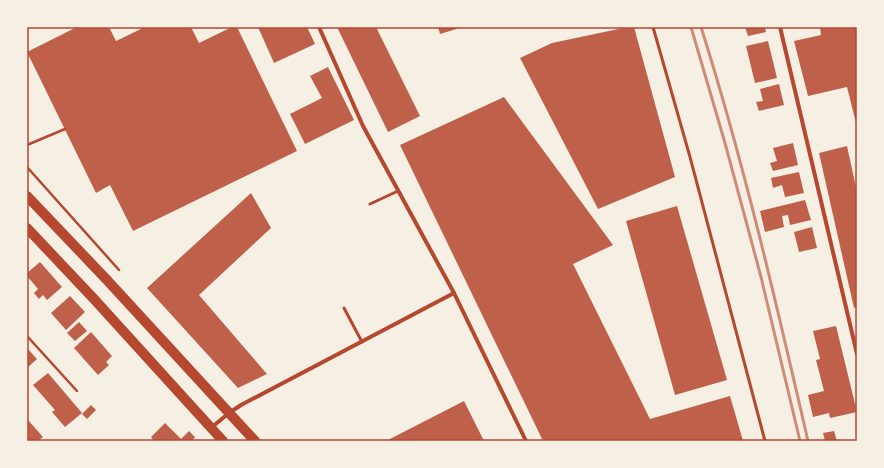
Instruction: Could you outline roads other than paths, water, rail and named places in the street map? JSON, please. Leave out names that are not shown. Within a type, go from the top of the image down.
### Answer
[{"type":"main road","points":[[27,196],[255,441]]},
{"type":"main road","points":[[27,228],[94,299],[223,441]]},
{"type":"street","points":[[319,27],[363,126],[454,293],[526,441]]},
{"type":"street","points":[[780,27],[857,354]]},
{"type":"street","points":[[211,428],[241,405],[454,293]]},
{"type":"lane","points":[[653,27],[690,157],[766,441]]},
{"type":"lane","points":[[370,204],[398,191]]},
{"type":"lane","points":[[344,308],[362,342]]},
{"type":"railway","points":[[691,27],[725,143],[761,277],[800,441]]},
{"type":"railway","points":[[701,27],[717,78],[745,181],[808,441]]}]
